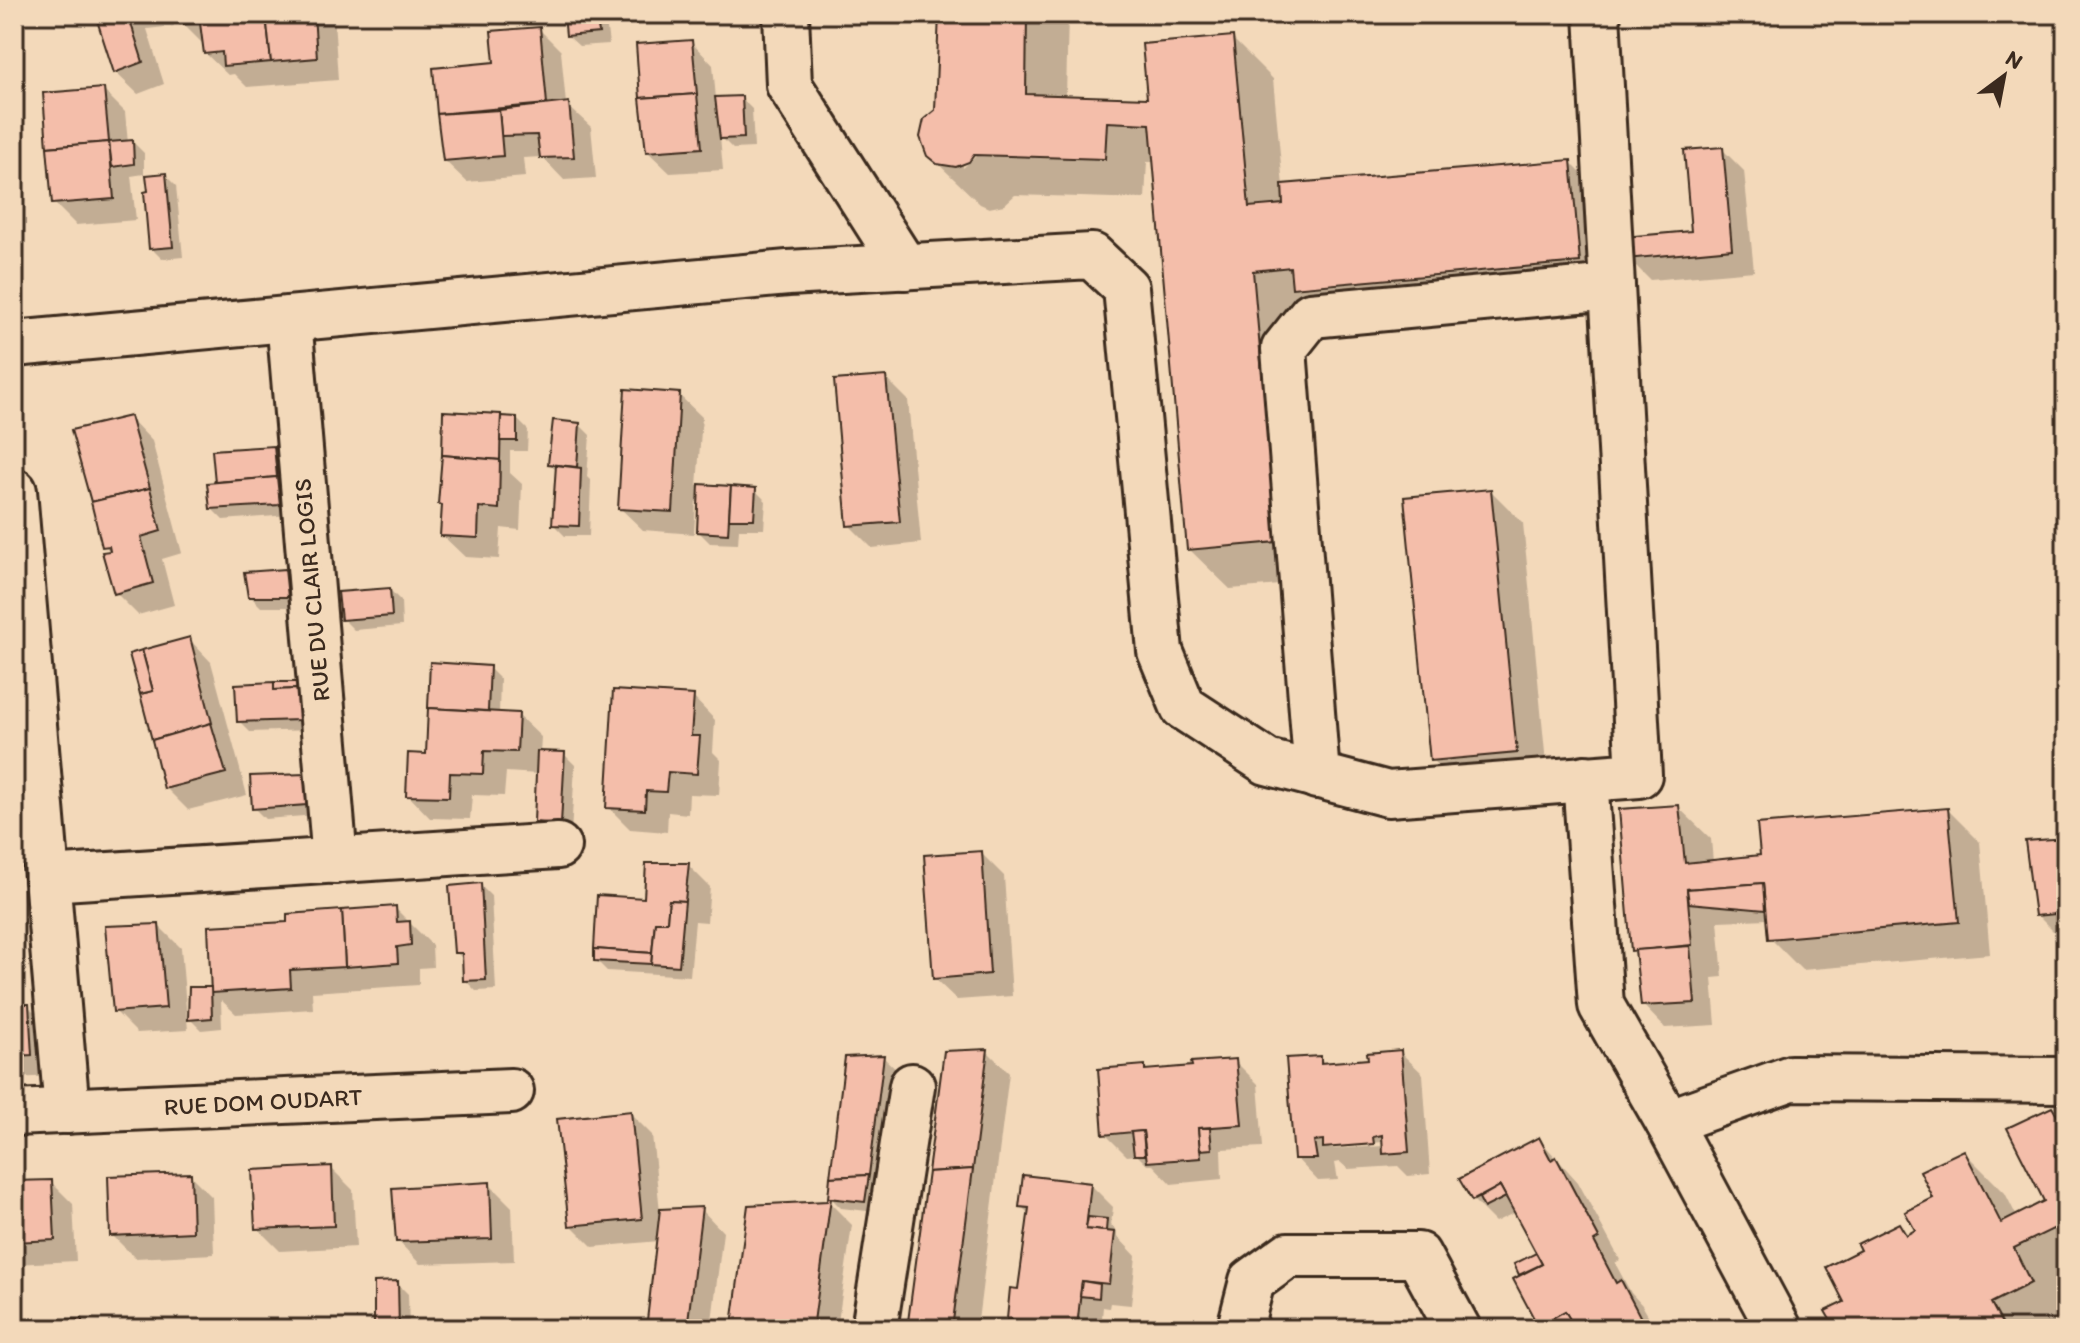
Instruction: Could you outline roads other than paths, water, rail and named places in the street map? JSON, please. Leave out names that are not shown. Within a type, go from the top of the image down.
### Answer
[{"type":"street","points":[[786,14],[789,85],[905,267]]},
{"type":"street","points":[[14,344],[788,273],[1092,256],[1126,288],[1160,651],[1183,707],[1267,762],[1388,794],[1639,775],[1597,14]]},
{"type":"street","points":[[1317,776],[1284,349],[1311,315],[1612,287]]},
{"type":"street","name":"RUE DU CLAIR LOGIS","points":[[289,319],[335,861]]},
{"type":"street","points":[[14,491],[67,1111]]},
{"type":"street","points":[[1585,778],[1601,1005],[1779,1329]]},
{"type":"street","points":[[47,879],[558,846]]},
{"type":"street","points":[[1668,1122],[1791,1078],[2066,1080]]},
{"type":"street","points":[[874,1329],[912,1086]]},
{"type":"street","name":"RUE DOM OUDART","points":[[14,1113],[511,1091]]},
{"type":"street","points":[[1247,1329],[1242,1320],[1252,1281],[1288,1255],[1418,1255],[1458,1329]]}]
